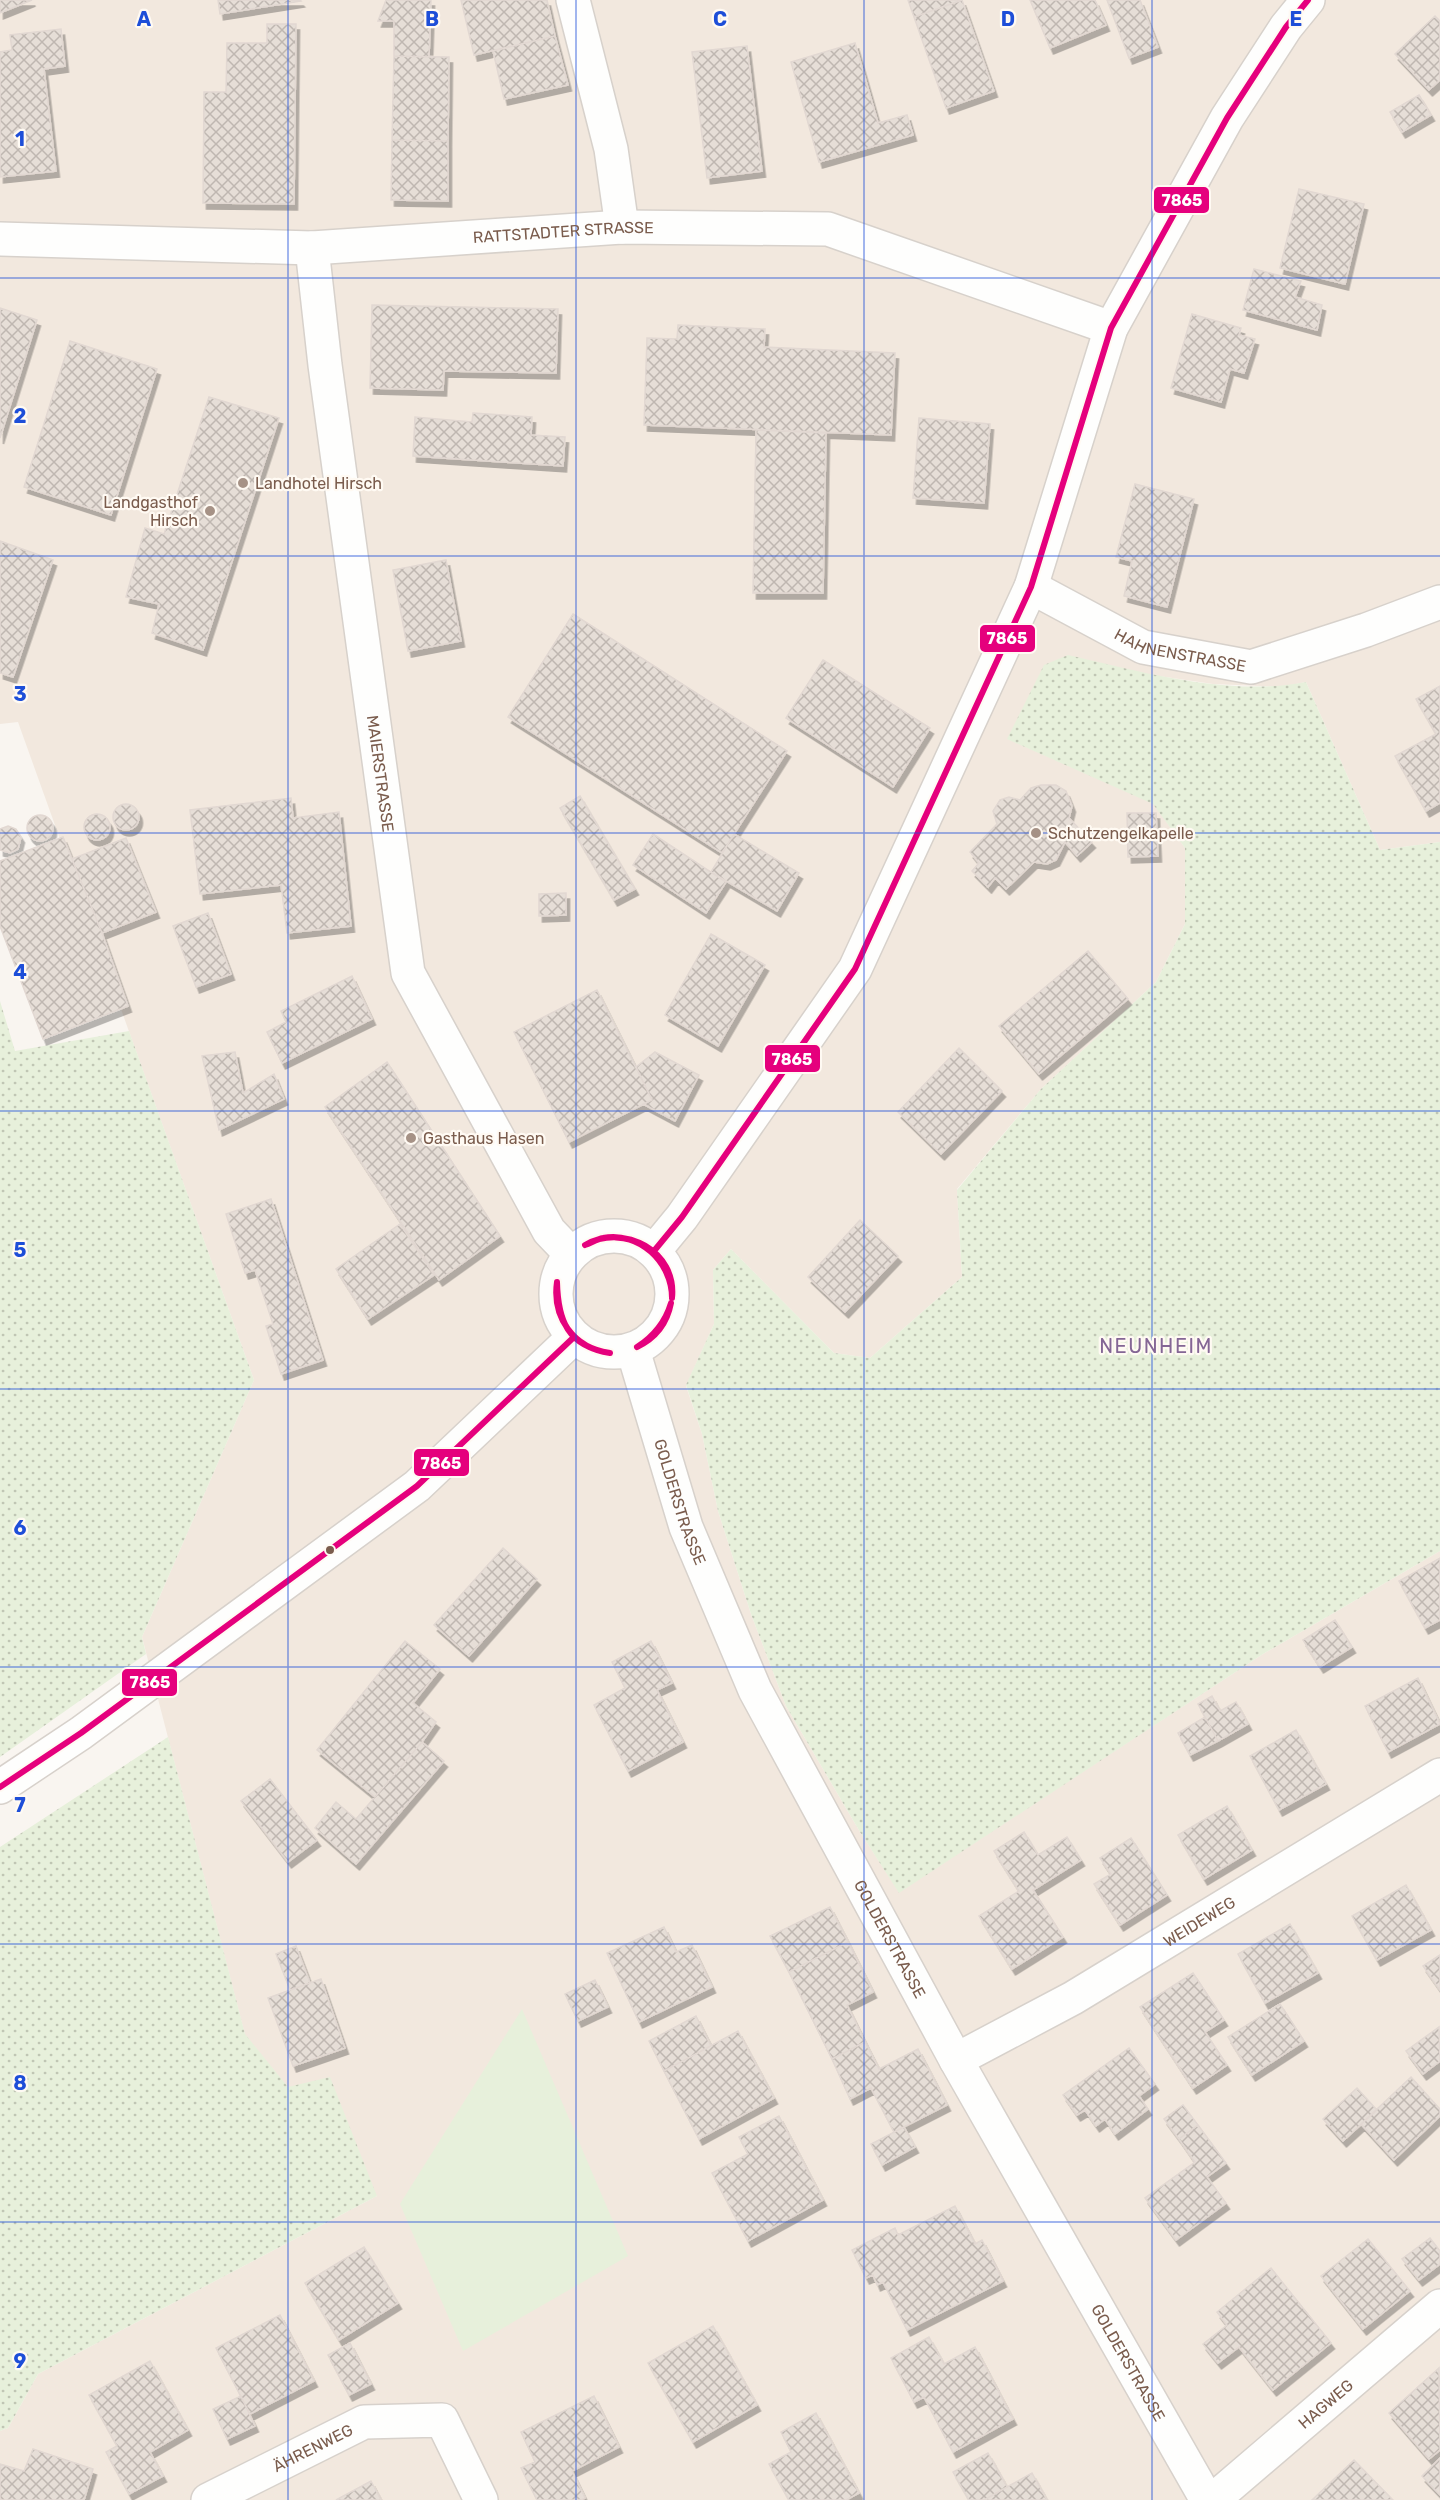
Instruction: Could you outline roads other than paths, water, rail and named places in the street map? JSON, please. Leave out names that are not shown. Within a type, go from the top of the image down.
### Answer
[{"type":"street","points":[[573,0],[611,149],[622,227]]},
{"type":"street","points":[[654,1251],[682,1217],[855,969],[1030,586],[1112,328],[1227,118],[1286,27],[1308,0]]},
{"type":"street","name":"RATTSTADTER STRASSE","points":[[0,239],[312,248],[622,227],[828,229],[1112,328]]},
{"type":"street","name":"MAIERSTRASSE","points":[[312,248],[326,377],[408,973],[549,1231],[571,1254]]},
{"type":"street","name":"HAHNENSTRASSE","points":[[1030,586],[1143,647],[1251,667],[1366,630],[1440,602]]},
{"type":"street","points":[[611,1236],[634,1239],[654,1251],[668,1271],[673,1294],[668,1318],[654,1337],[633,1350],[613,1353],[592,1349],[574,1337],[560,1319],[555,1296],[559,1274],[571,1254],[590,1241],[611,1236]]},
{"type":"street","points":[[0,1787],[81,1733],[417,1486],[574,1337]]},
{"type":"street","name":"GOLDERSTRASSE","points":[[633,1350],[686,1527],[755,1690],[956,2060],[1207,2500]]},
{"type":"street","name":"WEIDEWEG","points":[[956,2060],[1083,1992],[1440,1775]]},
{"type":"street","name":"HAGWEG","points":[[1213,2500],[1440,2306]]},
{"type":"street","name":"ÄHRENWEG","points":[[208,2500],[364,2422],[442,2420],[481,2500]]},
{"type":"place","name":"Landhotel Hirsch","points":[[243,483]]},
{"type":"place","name":"Landgasthof Hirsch","points":[[210,511]]},
{"type":"place","name":"Schutzengelkapelle","points":[[1036,833]]},
{"type":"place","name":"Gasthaus Hasen","points":[[411,1138]]},
{"type":"district","name":"NEUNHEIM","points":[[1156,1346]]}]
